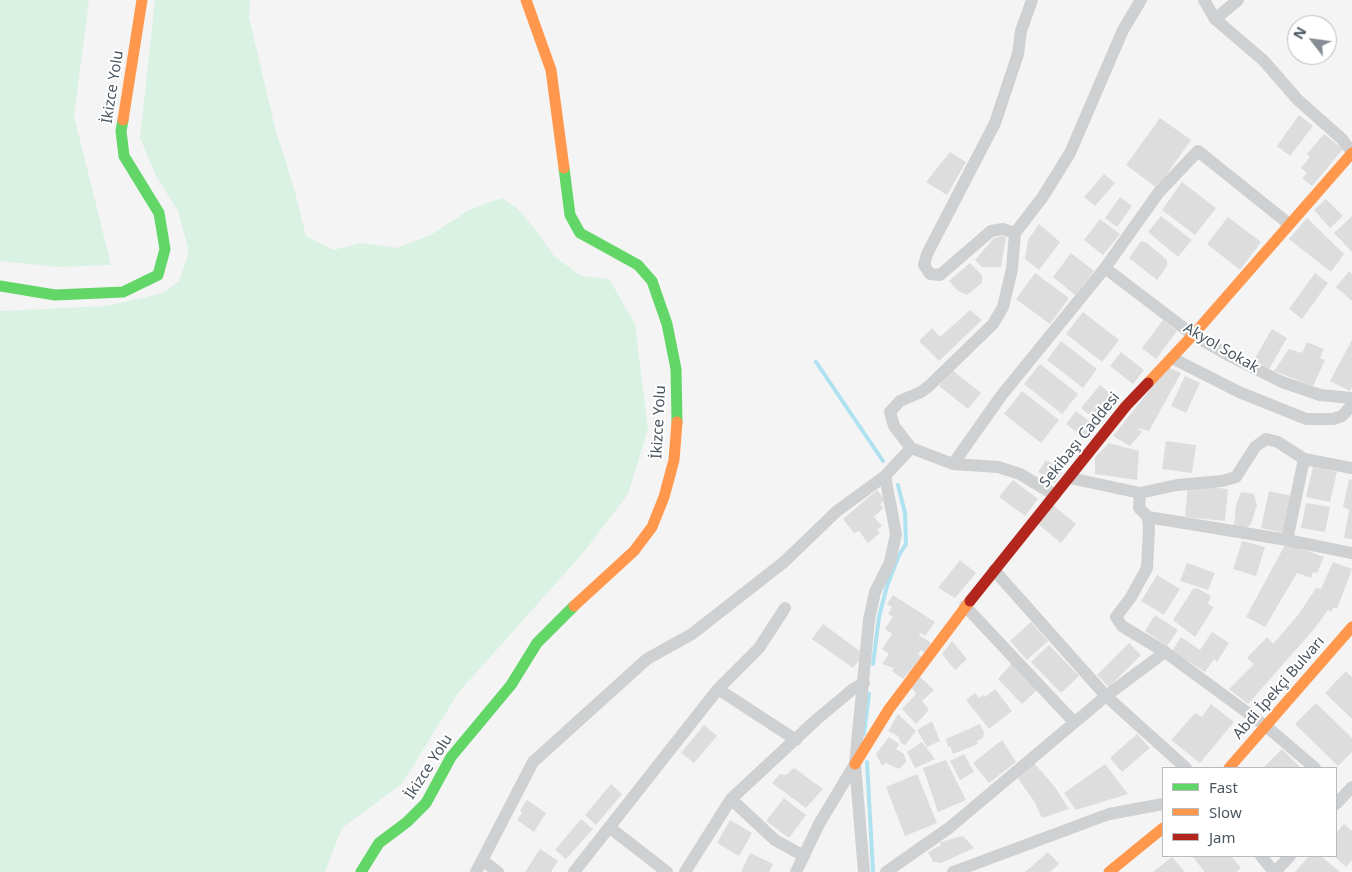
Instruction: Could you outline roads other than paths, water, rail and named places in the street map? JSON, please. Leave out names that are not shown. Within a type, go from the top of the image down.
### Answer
[{"type":"street","name":"İkizce Yolu","points":[[0,286],[55,295],[123,292],[158,275],[165,249],[159,213],[124,156],[121,131],[142,0]]},
{"type":"street","name":"İkizce Yolu","points":[[361,872],[379,843],[407,822],[426,803],[451,757],[510,685],[537,644],[594,585],[634,551],[652,527],[664,497],[674,460],[676,369],[667,324],[652,281],[638,265],[580,233],[570,216],[551,70],[526,0]]},
{"type":"street","points":[[1015,233],[1003,229],[992,231],[940,275],[930,274],[924,265],[927,254],[995,123],[1018,54],[1022,31],[1032,0]]},
{"type":"street","points":[[1055,495],[1020,474],[998,467],[953,464],[911,448],[894,426],[890,412],[900,401],[921,392],[929,386],[993,324],[1003,307],[1012,269],[1015,233],[1042,198],[1070,153],[1123,30],[1141,0]]},
{"type":"street","points":[[1204,0],[1215,19],[1263,60],[1298,100],[1342,139],[1352,153]]},
{"type":"street","points":[[1215,19],[1238,0]]},
{"type":"street","points":[[953,464],[1001,396],[1104,268],[1159,192],[1198,152],[1289,224]]},
{"type":"street","name":"Sekibaşı Caddesi","points":[[855,764],[889,709],[965,606],[1070,478],[1126,406],[1172,358],[1352,153]]},
{"type":"street","name":"Akyol Sokak","points":[[1104,268],[1193,334],[1230,356],[1282,382],[1320,395],[1352,398]]},
{"type":"street","points":[[1172,358],[1239,392],[1306,419],[1333,420],[1342,416],[1352,405]]},
{"type":"street","points":[[1070,478],[1140,493],[1177,485],[1222,481],[1236,477],[1255,447],[1266,439],[1278,442],[1304,459],[1352,468]]},
{"type":"street","points":[[476,872],[533,762],[647,659],[692,634],[784,562],[836,511],[885,476],[911,448]]},
{"type":"street","points":[[1287,540],[1304,459]]},
{"type":"street","points":[[864,872],[855,764],[869,620],[876,592],[890,562],[896,534],[885,476]]},
{"type":"street","points":[[1140,493],[1139,508],[1148,517],[1287,540],[1352,553]]},
{"type":"street","points":[[1148,517],[1147,568],[1130,598],[1116,617],[1122,626],[1164,652],[1267,728],[1314,767]]},
{"type":"street","points":[[994,570],[1106,696],[1185,767]]},
{"type":"street","points":[[965,606],[1074,722]]},
{"type":"street","points":[[574,872],[718,689],[760,648],[786,608]]},
{"type":"street","name":"Abdi İpekçi Bulvarı","points":[[1230,767],[1267,728],[1352,627]]},
{"type":"street","points":[[886,872],[949,828],[1074,722],[1164,652]]},
{"type":"street","points":[[685,872],[732,799],[831,708],[864,683]]},
{"type":"street","points":[[718,689],[796,740]]},
{"type":"street","points":[[796,872],[819,824],[855,764]]},
{"type":"street","points":[[1337,802],[1344,789]]},
{"type":"street","points":[[732,799],[774,840],[804,856]]},
{"type":"street","points":[[953,872],[1109,814],[1162,804]]},
{"type":"street","points":[[609,827],[667,872]]},
{"type":"street","points":[[1108,872],[1162,829]]},
{"type":"street","points":[[1262,857],[1275,872],[1289,857]]},
{"type":"street","points":[[482,860],[498,872]]},
{"type":"waterway","points":[[816,362],[883,461]]},
{"type":"waterway","points":[[873,664],[879,617],[887,586],[899,555],[906,544],[905,513],[898,485]]},
{"type":"waterway","points":[[864,734],[869,694]]},
{"type":"waterway","points":[[867,762],[873,871]]}]
